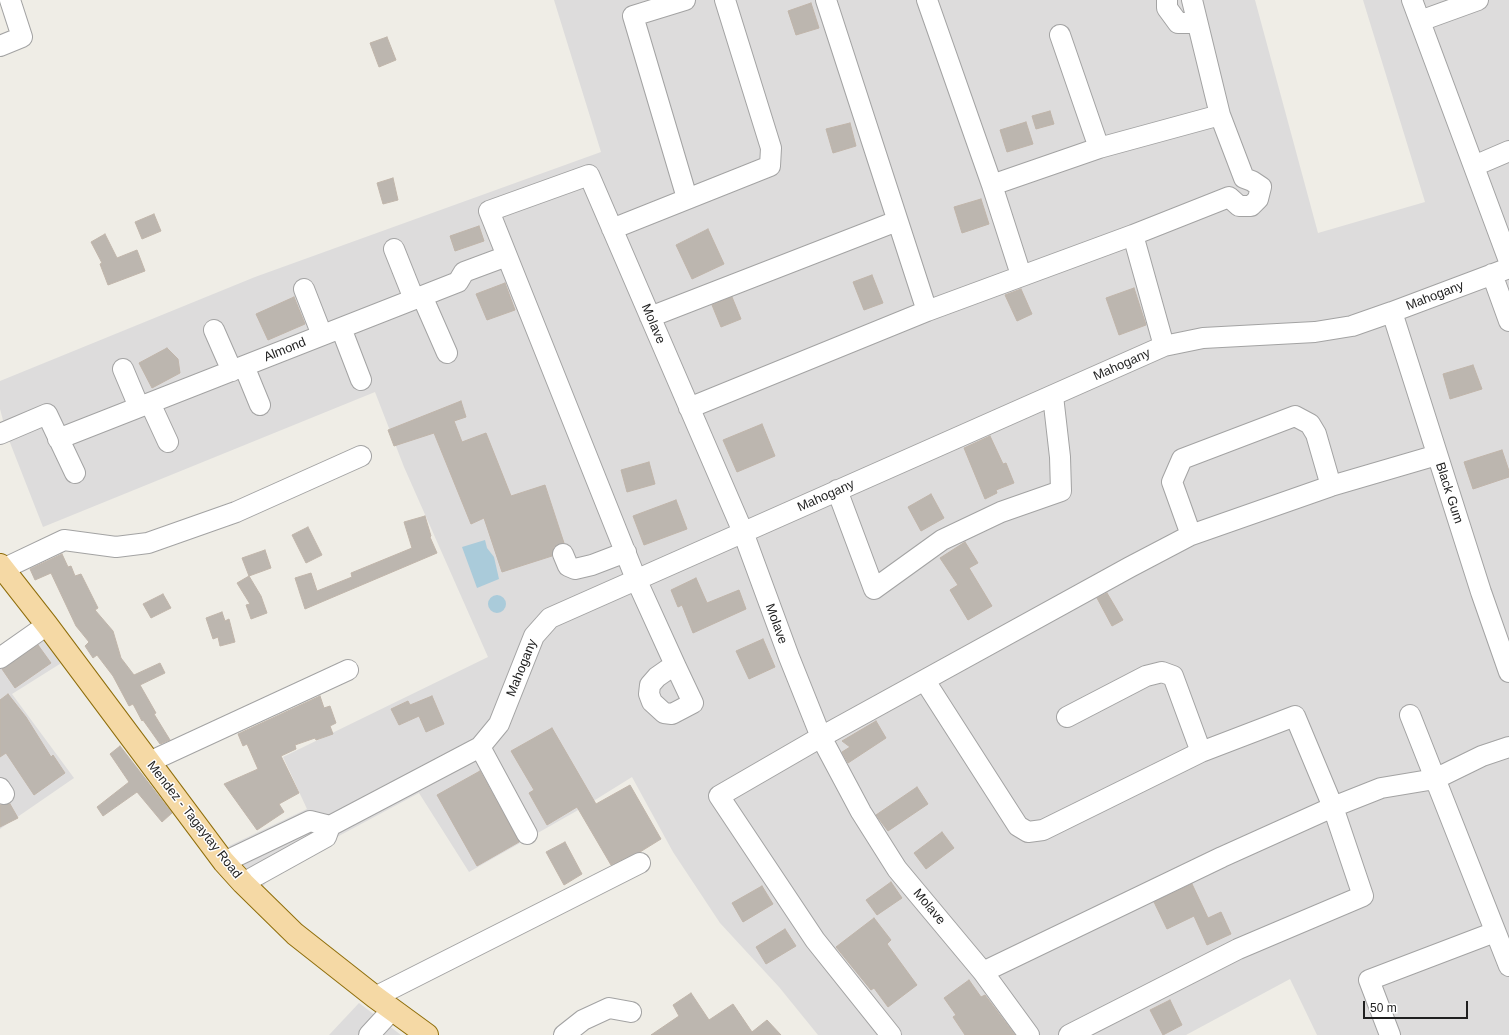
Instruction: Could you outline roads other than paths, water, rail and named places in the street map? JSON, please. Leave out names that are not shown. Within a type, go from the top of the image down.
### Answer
[{"type":"main road","name":"Mendez - Tagaytay Road","points":[[1,567],[47,625],[224,862],[243,883],[295,934],[375,997],[427,1035]]},
{"type":"street","points":[[0,46],[22,38],[10,0]]},
{"type":"street","points":[[685,0],[633,16],[687,198]]},
{"type":"street","points":[[612,229],[770,166],[772,148],[724,0]]},
{"type":"street","points":[[826,0],[927,311]]},
{"type":"street","points":[[927,0],[992,185],[1021,275]]},
{"type":"street","points":[[1167,0],[1167,8],[1178,23],[1197,23]]},
{"type":"street","points":[[689,408],[927,311],[1021,275],[1133,235],[1229,197],[1239,206],[1251,206],[1258,199],[1261,187],[1244,178],[1220,115],[1192,0]]},
{"type":"street","points":[[1412,0],[1509,262]]},
{"type":"street","points":[[1420,21],[1478,0]]},
{"type":"street","points":[[1060,35],[1099,148]]},
{"type":"street","points":[[992,185],[1099,148],[1220,115]]},
{"type":"street","points":[[1474,166],[1509,151]]},
{"type":"street","name":"Molave","points":[[509,262],[489,211],[589,175],[743,532],[789,657],[822,737],[861,812],[897,869],[983,972],[1029,1035]]},
{"type":"street","points":[[650,317],[897,221]]},
{"type":"street","points":[[1133,235],[1164,346]]},
{"type":"street","points":[[394,249],[447,353]]},
{"type":"street","points":[[509,262],[636,579],[676,667]]},
{"type":"street","name":"Almond","points":[[58,439],[418,297],[458,282],[467,284],[509,262]]},
{"type":"street","points":[[1501,271],[1509,321]]},
{"type":"street","name":"Mahogany","points":[[243,883],[326,837],[330,826],[480,747],[499,724],[534,636],[550,618],[1164,346],[1202,338],[1315,332],[1352,326],[1501,271]]},
{"type":"street","points":[[304,289],[322,335]]},
{"type":"street","name":"Black Gum","points":[[1392,312],[1437,455],[1509,672]]},
{"type":"street","points":[[341,328],[361,380]]},
{"type":"street","points":[[214,330],[260,405]]},
{"type":"street","points":[[124,369],[144,405],[168,442]]},
{"type":"street","points":[[837,490],[874,589],[942,540],[1000,512],[1061,490],[1060,457],[1053,396]]},
{"type":"street","points":[[0,434],[47,414],[75,473]]},
{"type":"street","points":[[1191,535],[1172,482],[1182,459],[1295,416],[1310,424],[1316,434],[1331,486]]},
{"type":"street","points":[[891,1035],[815,940],[719,796],[925,680],[1191,535],[1331,486],[1437,455]]},
{"type":"street","points":[[1,567],[64,540],[116,547],[148,543],[236,512],[361,456]]},
{"type":"street","points":[[563,554],[568,566],[575,569],[626,552]]},
{"type":"street","points":[[0,658],[47,625]]},
{"type":"street","points":[[150,762],[348,670]]},
{"type":"street","points":[[1067,717],[1146,676],[1162,672],[1173,676],[1201,752]]},
{"type":"street","points":[[925,680],[1018,826],[1028,832],[1042,830],[1201,752],[1295,716],[1332,807],[1363,896],[1238,949],[1068,1035]]},
{"type":"street","points":[[1410,715],[1509,966]]},
{"type":"street","points":[[480,747],[527,834]]},
{"type":"street","points":[[983,972],[1222,857],[1332,807],[1381,788],[1435,779],[1482,756],[1509,747]]},
{"type":"street","points":[[224,862],[310,821],[330,826]]},
{"type":"street","points":[[267,841],[279,863]]},
{"type":"street","points":[[375,997],[640,863]]},
{"type":"street","points":[[1390,1035],[1369,980],[1495,932]]},
{"type":"street","points":[[564,1035],[583,1020],[609,1008],[632,1012]]},
{"type":"street","points":[[368,1035],[392,1010]]},
{"type":"water","points":[[485,540],[487,548],[494,557],[499,579],[477,588],[462,547]]},
{"type":"water","points":[[497,595],[503,598],[506,604],[503,610],[497,613],[491,610],[488,604],[491,598]]}]
